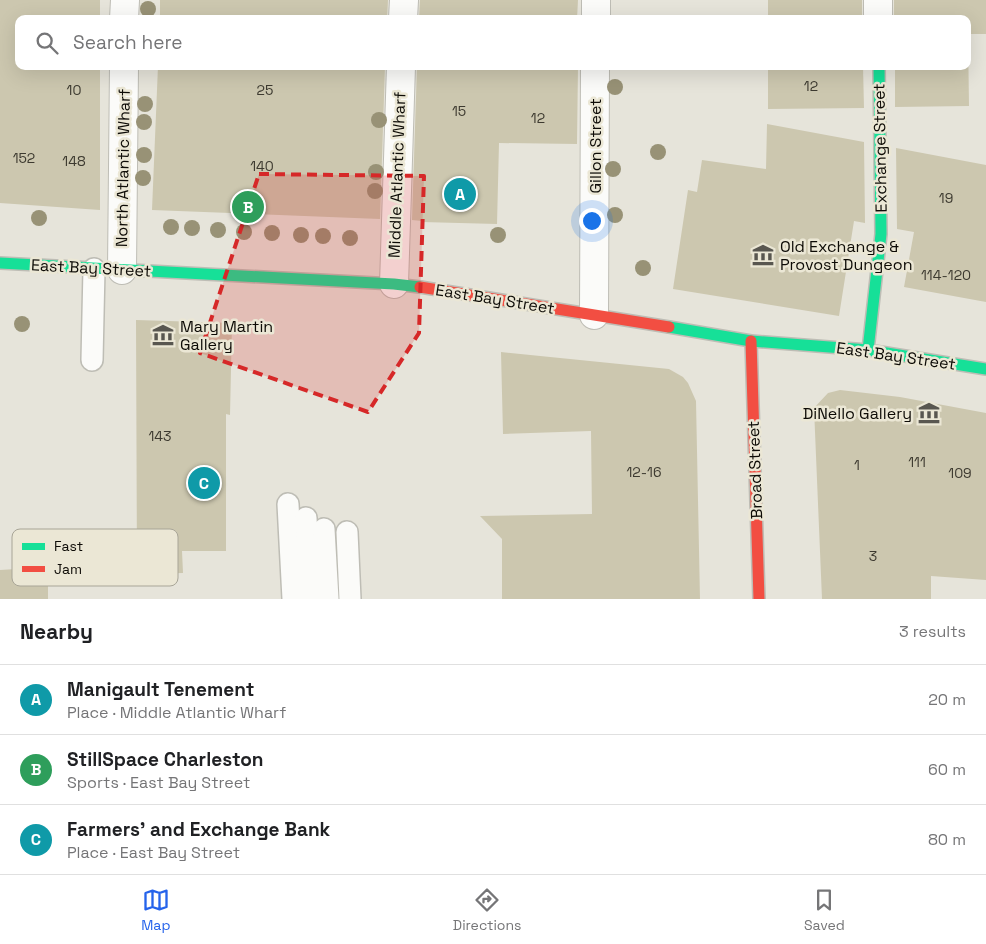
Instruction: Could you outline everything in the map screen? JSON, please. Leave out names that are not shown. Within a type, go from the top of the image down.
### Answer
[{"type":"street","points":[[124,15],[125,0]]},
{"type":"street","points":[[403,15],[404,0]]},
{"type":"street","points":[[596,0],[596,15]]},
{"type":"street","points":[[878,0],[878,15]]},
{"type":"street","name":"North Atlantic Wharf","points":[[122,270],[124,70]]},
{"type":"street","name":"Middle Atlantic Wharf","points":[[394,284],[401,70]]},
{"type":"street","name":"Gillon Street","points":[[594,315],[595,70]]},
{"type":"street","name":"Exchange Street","points":[[868,350],[881,234],[879,70]]},
{"type":"street","name":"East Bay Street","points":[[0,264],[394,284],[455,292],[751,340],[868,350],[986,369]]},
{"type":"street","name":"Broad Street","points":[[751,340],[758,599]]},
{"type":"lane","points":[[92,360],[94,268]]},
{"type":"lane","points":[[288,504],[293,599]]},
{"type":"lane","points":[[306,518],[310,599]]},
{"type":"lane","points":[[324,529],[328,599]]},
{"type":"lane","points":[[347,532],[350,599]]},
{"type":"highlighted area","points":[[259,174],[424,176],[419,333],[368,412],[200,353]]},
{"type":"building","points":[[0,0],[100,0],[100,15],[15,15],[15,70],[100,70],[100,210],[0,203]]},
{"type":"building","points":[[160,0],[388,0],[387,15],[160,15]]},
{"type":"building","points":[[420,0],[578,0],[577,15],[419,15]]},
{"type":"building","points":[[768,0],[862,0],[862,15],[768,15]]},
{"type":"building","points":[[894,0],[986,0],[986,34],[971,34],[971,15],[894,15]]},
{"type":"building","points":[[158,70],[385,70],[380,219],[152,210]]},
{"type":"building","points":[[417,70],[578,70],[577,144],[499,143],[497,224],[422,222],[412,220]]},
{"type":"building","points":[[768,70],[863,70],[864,108],[768,109]]},
{"type":"building","points":[[895,70],[968,70],[969,106],[895,107]]},
{"type":"building","name":"Old Exchange & Provost Dungeon","points":[[767,124],[864,142],[865,223],[854,221],[839,316],[673,289],[688,190],[697,192],[702,160],[766,169]]},
{"type":"building","points":[[896,148],[986,165],[986,302],[904,287],[914,232],[897,229]]},
{"type":"building","points":[[136,320],[232,323],[230,415],[226,414],[226,551],[182,551],[183,573],[178,573],[178,529],[137,529]]},
{"type":"building","points":[[501,352],[669,369],[683,377],[688,383],[696,401],[700,599],[502,599],[502,539],[480,516],[592,514],[591,431],[503,434]]},
{"type":"building","points":[[840,390],[900,397],[986,413],[986,580],[931,576],[931,599],[822,599],[814,408],[828,393]]},
{"type":"building","points":[[12,569],[12,586],[48,586],[48,599],[0,599],[0,570]]},
{"type":"traffic: fast","points":[[868,350],[881,234],[879,70]]},
{"type":"traffic: fast","points":[[0,263],[394,284],[420,287]]},
{"type":"traffic: fast","points":[[669,327],[751,341],[868,350],[986,369]]},
{"type":"traffic: jam","points":[[420,287],[669,327]]},
{"type":"traffic: jam","points":[[751,341],[759,599]]},
{"type":"place","name":"Manigault Tenement","points":[[460,194]]},
{"type":"place","name":"StillSpace Charleston","points":[[248,207]]},
{"type":"place","name":"Old Exchange & Provost Dungeon","points":[[763,255]]},
{"type":"place","name":"Mary Martin Gallery","points":[[163,335]]},
{"type":"place","name":"DiNello Gallery","points":[[929,413]]},
{"type":"place","name":"Farmers' and Exchange Bank","points":[[204,483]]}]
